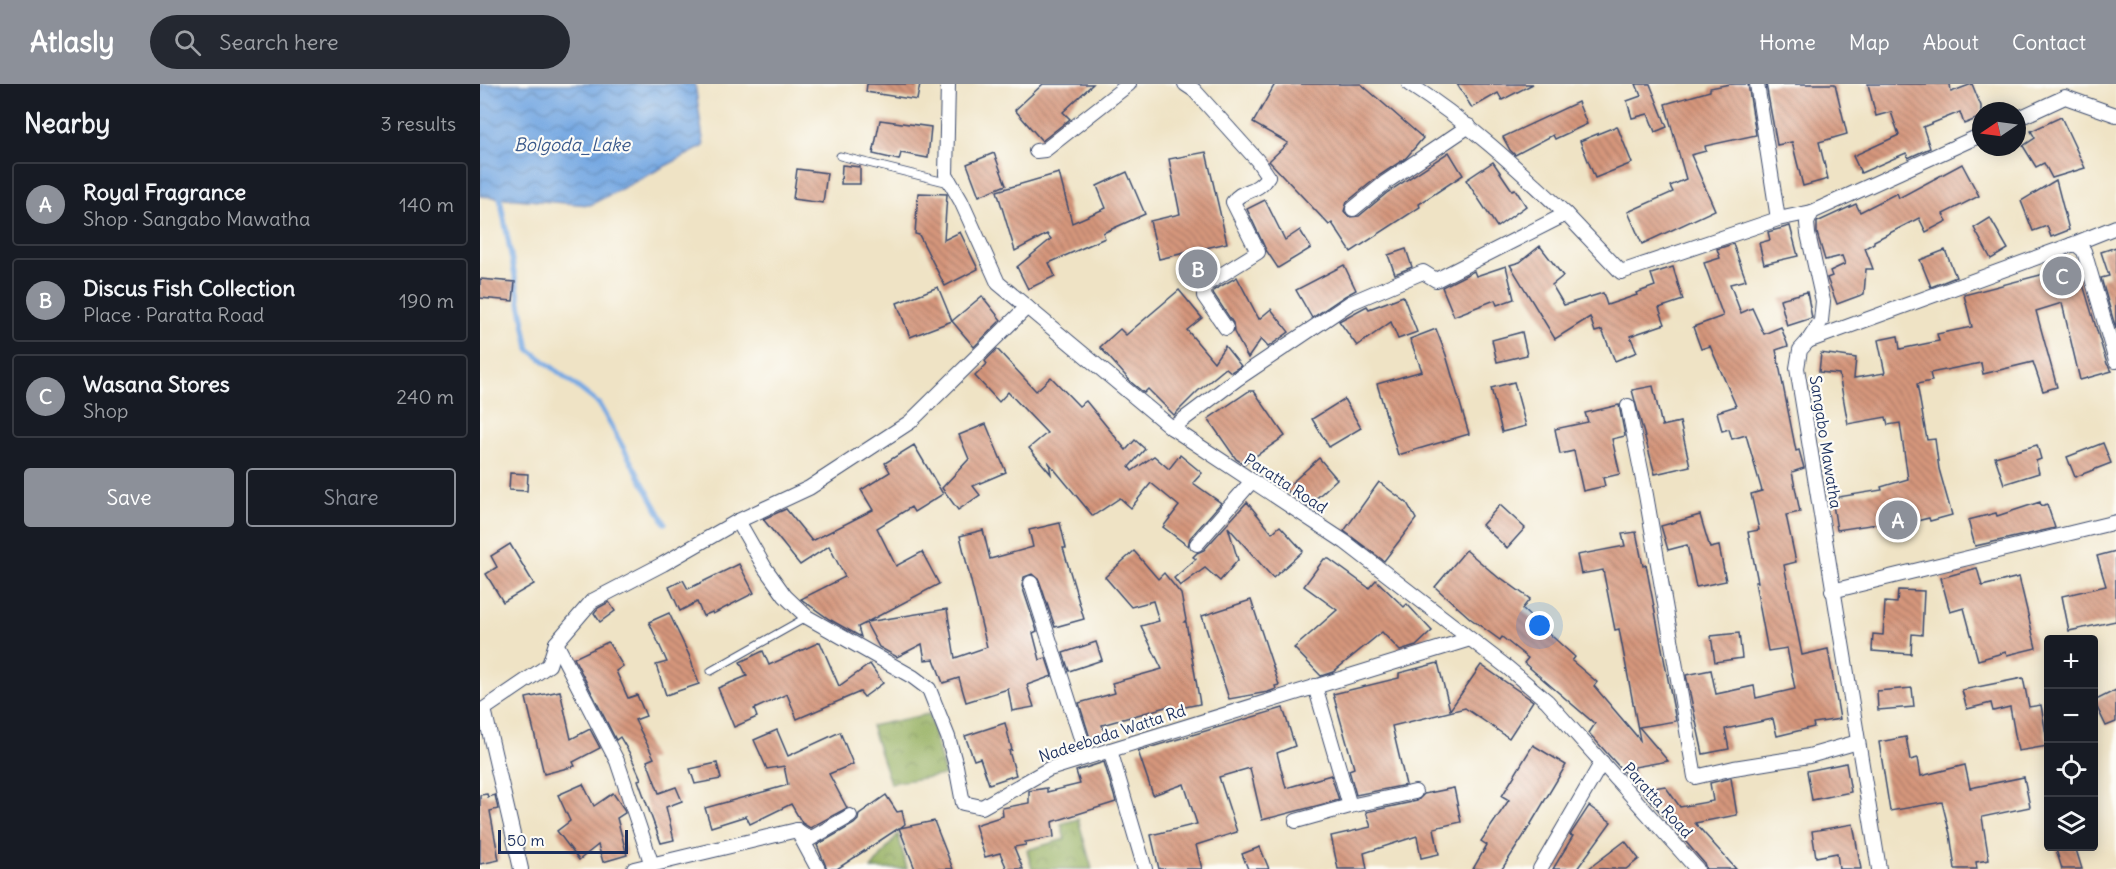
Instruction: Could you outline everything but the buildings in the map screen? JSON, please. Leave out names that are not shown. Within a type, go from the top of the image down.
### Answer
[{"type":"street","name":"Paratta Road","points":[[948,84],[946,175],[998,283],[1172,428],[1345,542],[1508,668],[1546,701],[1697,869]]},
{"type":"street","points":[[1036,151],[1045,150],[1130,84]]},
{"type":"street","points":[[1185,84],[1194,90],[1257,160],[1268,176],[1262,187],[1237,196],[1233,202],[1258,252],[1205,285],[1204,296],[1226,328]]},
{"type":"street","points":[[1409,84],[1446,107],[1511,162],[1566,214],[1621,272],[1778,219],[1812,212],[1972,139]]},
{"type":"street","points":[[1757,84],[1778,219]]},
{"type":"street","points":[[2026,115],[2065,97],[2116,115]]},
{"type":"street","points":[[1353,209],[1386,182],[1469,126]]},
{"type":"street","name":"Sangabo Mawatha","points":[[1812,212],[1807,223],[1808,234],[1823,301],[1821,321],[1800,350],[1797,368],[1879,869]]},
{"type":"street","points":[[1172,428],[1238,379],[1350,303],[1423,272],[1436,279],[1566,214]]},
{"type":"street","points":[[1808,341],[2116,227]]},
{"type":"street","points":[[2071,244],[2077,245],[2084,251],[2116,361]]},
{"type":"street","points":[[520,869],[483,709],[549,665],[556,643],[592,601],[663,564],[738,520],[809,488],[910,422],[1027,307]]},
{"type":"street","points":[[1628,406],[1662,581],[1695,777],[1809,756],[1858,742]]},
{"type":"street","points":[[1197,544],[1252,481]]},
{"type":"street","name":"Nadeebada Watta Rd","points":[[738,520],[765,568],[785,596],[807,617],[913,677],[929,689],[948,737],[963,803],[982,807],[1049,769],[1470,639]]},
{"type":"street","points":[[1832,591],[2116,522]]},
{"type":"street","points":[[1031,583],[1088,757]]},
{"type":"street","points":[[556,643],[617,761],[652,865]]},
{"type":"street","points":[[1315,686],[1350,806]]},
{"type":"street","points":[[1110,750],[1145,869]]},
{"type":"street","points":[[1540,869],[1602,762]]},
{"type":"street","points":[[1296,821],[1414,792]]},
{"type":"street","points":[[634,869],[796,830],[810,838],[850,816]]},
{"type":"street","points":[[796,830],[818,869]]},
{"type":"lane","points":[[840,156],[951,183]]},
{"type":"lane","points":[[711,671],[807,617]]},
{"type":"green space","points":[[929,714],[945,775],[890,783],[871,726]]},
{"type":"green space","points":[[1078,819],[1092,869],[1032,869],[1027,850],[1065,839],[1061,824]]},
{"type":"green space","points":[[898,834],[907,869],[871,869]]},
{"type":"water","name":"Bolgoda_Lake","points":[[480,84],[695,84],[704,146],[590,205],[480,196]]},
{"type":"waterway","points":[[500,198],[529,349],[599,404],[665,523]]},
{"type":"place","name":"Discus Fish Collection","points":[[1198,269]]},
{"type":"place","name":"Wasana Stores","points":[[2062,276]]},
{"type":"place","name":"Royal Fragrance","points":[[1898,520]]}]
